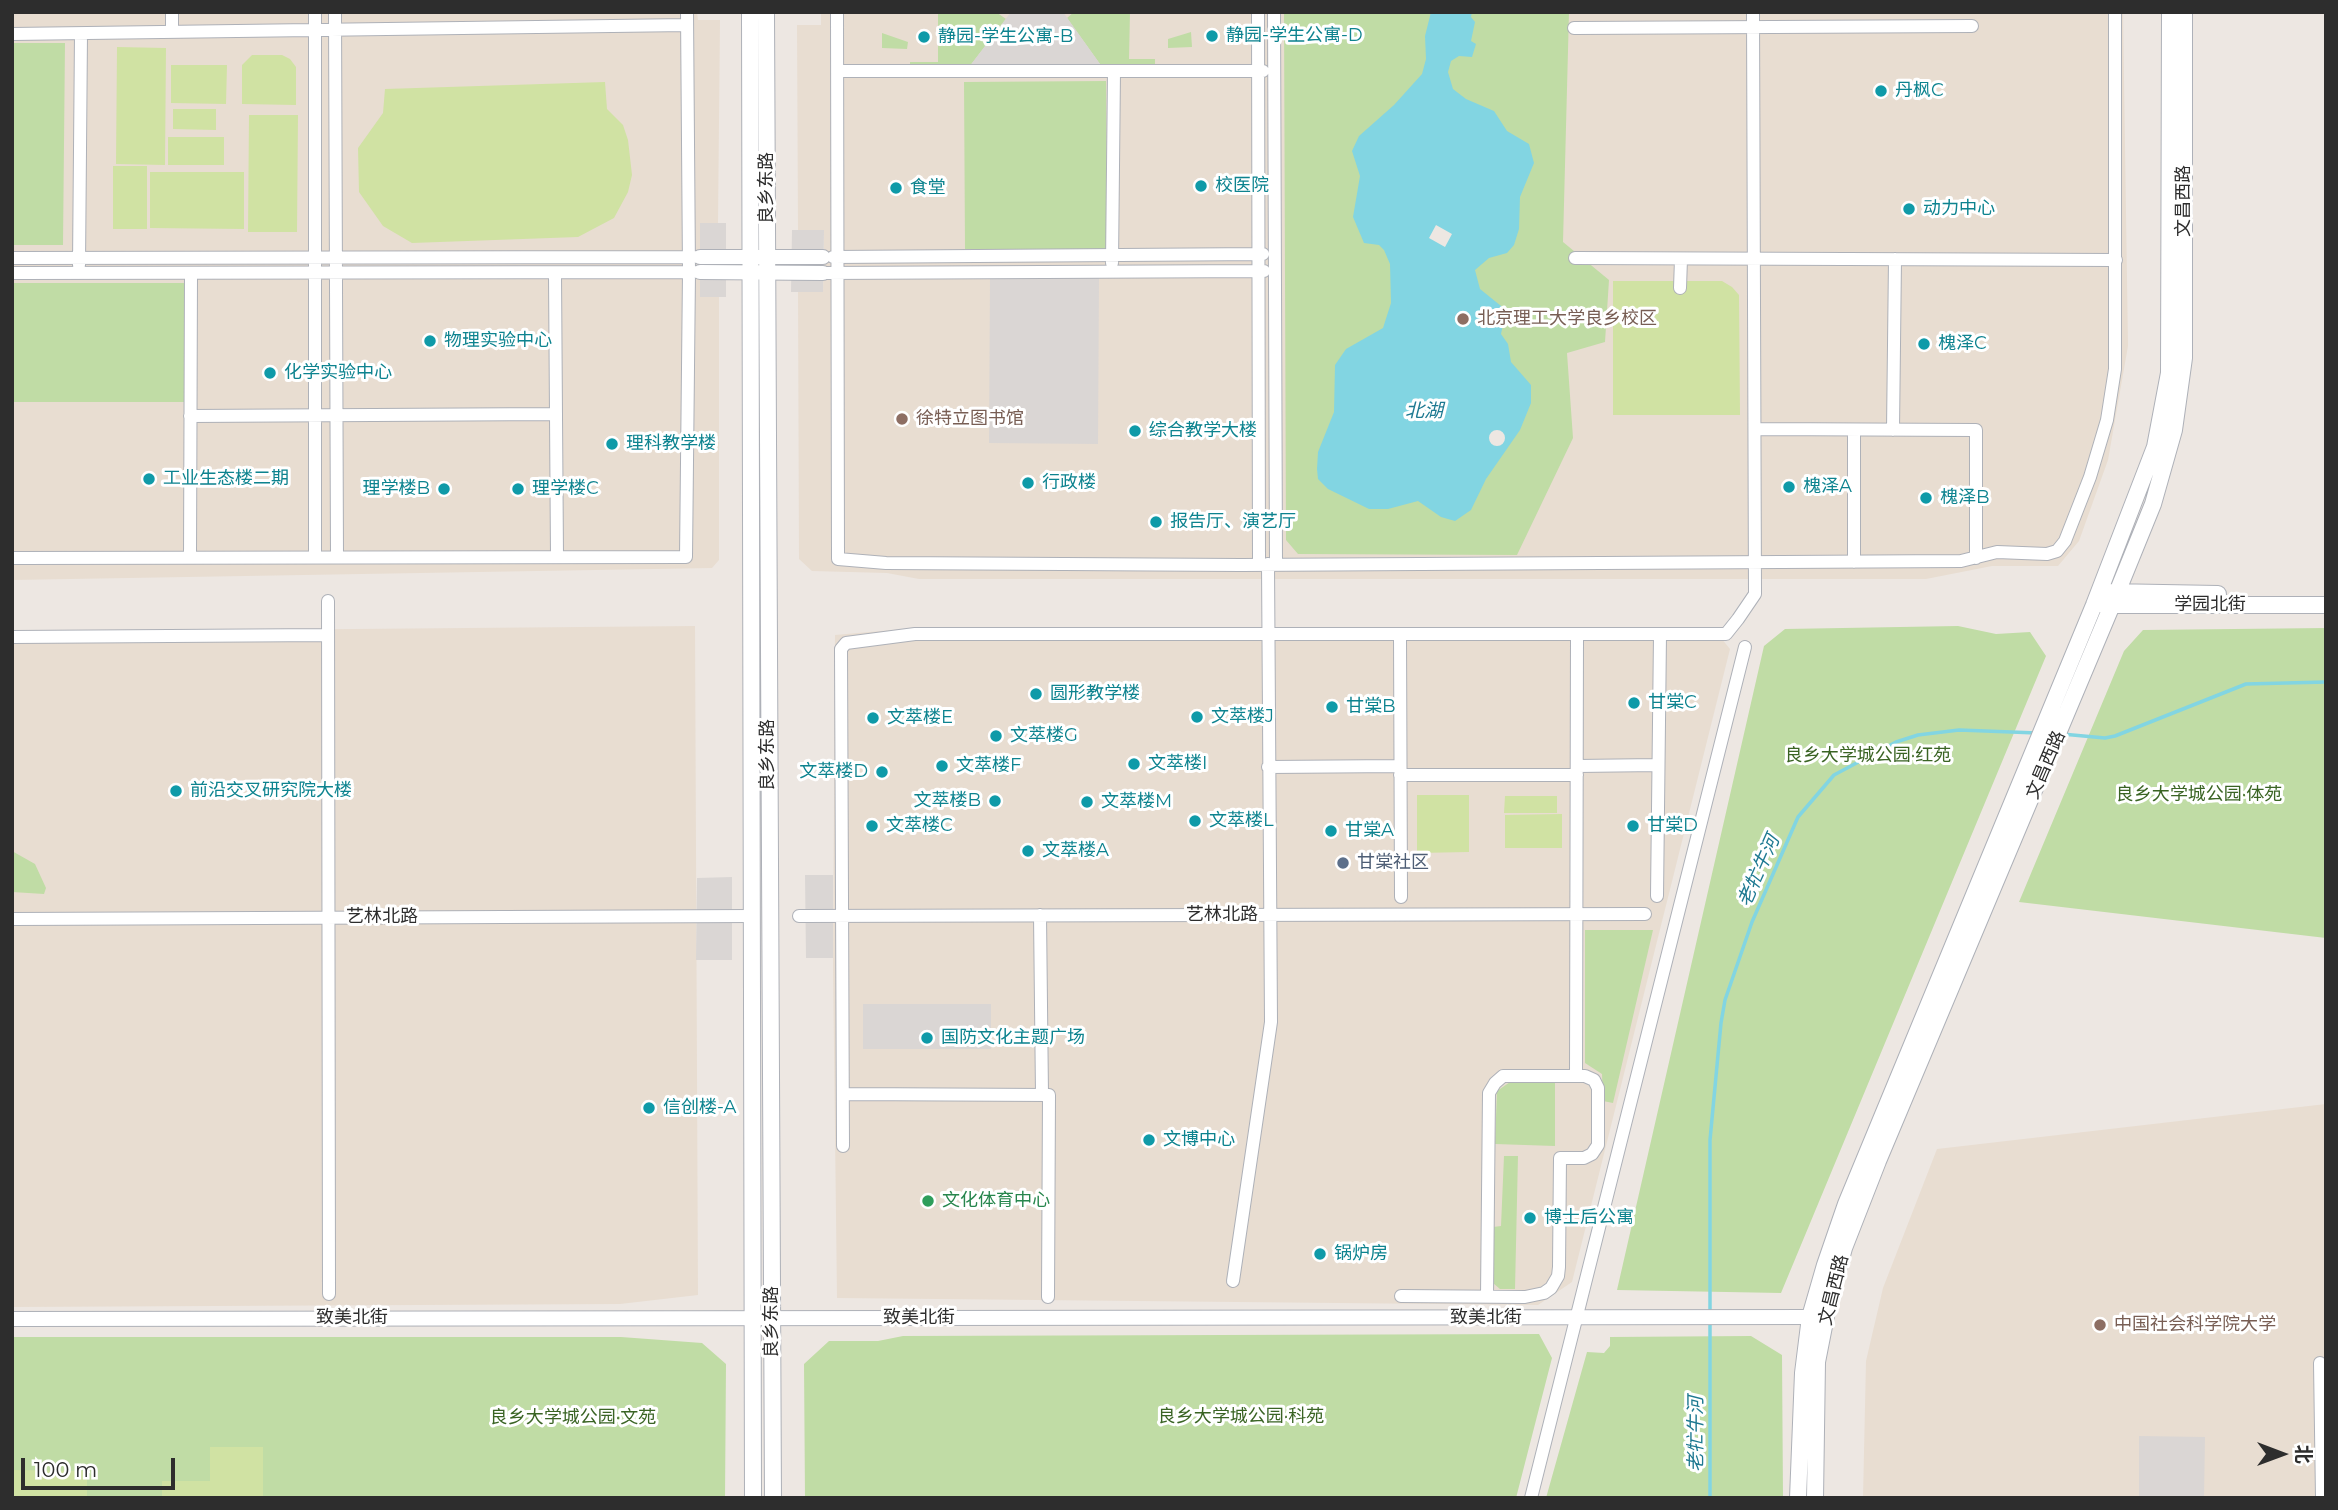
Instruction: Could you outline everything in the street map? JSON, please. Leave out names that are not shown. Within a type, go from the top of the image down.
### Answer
[{"type":"main road","name":"良乡东路","points":[[750,12],[759,265]]},
{"type":"main road","name":"良乡东路","points":[[766,12],[759,265],[760,601],[773,1498]]},
{"type":"main road","name":"文昌西路","points":[[1798,1498],[1801,1403],[1818,1317],[1846,1204],[2096,599],[2155,447],[2169,373],[2170,12]]},
{"type":"main road","name":"文昌西路","points":[[1815,1498],[1818,1317],[1878,1161],[2115,599],[2153,503],[2174,430],[2184,358],[2184,12]]},
{"type":"main road","name":"学园北街","points":[[2096,599],[2326,595]]},
{"type":"main road","name":"学园北街","points":[[2115,599],[2326,605]]},
{"type":"main road","name":"良乡东路","points":[[753,1498],[753,916],[760,601]]},
{"type":"street","points":[[172,12],[172,32]]},
{"type":"street","points":[[315,12],[315,558]]},
{"type":"street","points":[[335,12],[337,557]]},
{"type":"street","points":[[837,12],[840,257],[838,559],[900,563],[1267,564],[1961,561],[1997,552],[2046,554],[2057,551],[2065,541],[2091,477],[2107,420],[2115,369],[2115,12]]},
{"type":"street","points":[[1258,12],[1258,271],[1267,564]]},
{"type":"street","points":[[1233,1281],[1271,1022],[1267,564],[1274,271],[1274,12]]},
{"type":"street","points":[[843,1146],[841,649],[846,643],[915,634],[1726,634],[1755,594],[1753,12]]},
{"type":"street","points":[[12,34],[315,32],[687,19],[694,257],[686,557],[12,558]]},
{"type":"street","points":[[1574,28],[1972,26]]},
{"type":"street","points":[[79,273],[81,34]]},
{"type":"street","points":[[838,71],[1274,71]]},
{"type":"street","points":[[1112,272],[1114,71]]},
{"type":"street","points":[[12,273],[335,275],[694,272],[823,257],[1274,254]]},
{"type":"street","points":[[12,258],[694,257],[823,272],[1274,271]]},
{"type":"street","points":[[1576,258],[2116,260]]},
{"type":"street","points":[[1680,288],[1681,259]]},
{"type":"street","points":[[1893,430],[1895,259]]},
{"type":"street","points":[[190,558],[191,274]]},
{"type":"street","points":[[555,274],[557,557]]},
{"type":"street","points":[[190,416],[556,414]]},
{"type":"street","points":[[1755,429],[1976,430],[1976,558]]},
{"type":"street","points":[[1854,430],[1854,562]]},
{"type":"street","points":[[328,601],[329,1294]]},
{"type":"street","points":[[12,637],[328,635]]},
{"type":"street","points":[[1400,635],[1401,897]]},
{"type":"street","points":[[1576,1074],[1577,635]]},
{"type":"street","points":[[1657,896],[1660,635]]},
{"type":"street","points":[[1531,1498],[1745,647]]},
{"type":"street","points":[[1268,767],[1400,771],[1577,770],[1658,765]]},
{"type":"street","name":"艺林北路","points":[[799,916],[1645,914]]},
{"type":"street","points":[[1040,915],[1042,1095]]},
{"type":"street","name":"艺林北路","points":[[12,919],[753,916]]},
{"type":"street","points":[[1401,1296],[1525,1297],[1544,1293],[1558,1276],[1560,1158],[1584,1158],[1592,1154],[1598,1145],[1598,1088],[1594,1080],[1576,1074],[1503,1076],[1489,1093],[1487,1296]]},
{"type":"street","points":[[843,1094],[1049,1095],[1048,1297]]},
{"type":"street","name":"致美北街","points":[[12,1319],[1818,1317]]},
{"type":"street","points":[[2320,1363],[2322,1498]]},
{"type":"shaded area","points":[[12,12],[697,12],[698,20],[720,20],[718,223],[700,224],[701,297],[719,297],[719,560],[712,568],[12,580]]},
{"type":"shaded area","name":"北京理工大学良乡校区","points":[[821,12],[2123,12],[2128,346],[2108,460],[2079,541],[2058,566],[1992,566],[1926,579],[919,579],[887,573],[812,571],[799,559],[798,292],[823,292],[824,231],[798,230],[797,25],[821,25]]},
{"type":"shaded area","points":[[1011,12],[1063,12],[1105,71],[966,71]]},
{"type":"shaded area","points":[[700,223],[726,223],[726,297],[700,297]]},
{"type":"shaded area","points":[[792,230],[824,230],[823,292],[791,292]]},
{"type":"shaded area","points":[[990,277],[1099,277],[1098,444],[989,443]]},
{"type":"shaded area","points":[[695,626],[698,1295],[620,1304],[12,1307],[12,632]]},
{"type":"shaded area","points":[[1712,627],[1730,649],[1572,1282],[1538,1305],[837,1298],[833,966],[835,635],[915,628]]},
{"type":"shaded area","points":[[805,875],[833,875],[833,958],[806,958]]},
{"type":"shaded area","points":[[732,877],[732,960],[696,960],[697,878]]},
{"type":"shaded area","name":"国防文化主题广场","points":[[863,1004],[991,1004],[991,1049],[863,1049]]},
{"type":"shaded area","name":"中国社会科学院大学","points":[[2326,1104],[2326,1498],[1863,1498],[1866,1361],[1883,1288],[1937,1149]]},
{"type":"shaded area","points":[[2139,1436],[2205,1437],[2204,1498],[2139,1498]]},
{"type":"green space","points":[[938,12],[996,12],[1006,19],[966,71],[910,71],[910,62],[938,62]]},
{"type":"green space","points":[[1074,12],[1130,12],[1129,59],[1155,59],[1155,71],[1105,71],[1067,18]]},
{"type":"green space","points":[[1284,12],[1569,12],[1563,242],[1609,280],[1605,342],[1567,353],[1573,438],[1517,555],[1298,554],[1286,540]]},
{"type":"green space","points":[[1191,32],[1192,47],[1168,48],[1168,39]]},
{"type":"green space","points":[[882,33],[908,42],[907,49],[882,48]]},
{"type":"green space","points":[[12,43],[65,43],[63,245],[12,245]]},
{"type":"green space","points":[[117,47],[166,48],[165,165],[116,164]]},
{"type":"green space","points":[[252,55],[282,55],[290,59],[296,67],[296,105],[242,104],[242,65]]},
{"type":"green space","points":[[171,65],[227,65],[226,104],[171,103]]},
{"type":"green space","points":[[1106,81],[1107,249],[965,249],[964,82]]},
{"type":"green space","points":[[605,82],[607,109],[623,125],[628,140],[632,175],[628,192],[614,218],[578,237],[412,243],[383,226],[359,192],[358,148],[383,113],[385,89]]},
{"type":"green space","points":[[173,109],[216,109],[216,130],[173,129]]},
{"type":"green space","points":[[249,115],[298,115],[297,232],[248,232]]},
{"type":"green space","points":[[168,137],[224,137],[224,165],[168,165]]},
{"type":"green space","points":[[113,166],[147,166],[147,229],[113,229]]},
{"type":"green space","points":[[150,172],[244,172],[244,229],[150,228]]},
{"type":"green space","points":[[1613,281],[1722,281],[1732,287],[1739,295],[1740,415],[1613,415]]},
{"type":"green space","points":[[12,283],[186,283],[186,402],[12,402]]},
{"type":"green space","name":"良乡大学城公园·红苑","points":[[1958,626],[1996,634],[2030,632],[2046,656],[1781,1293],[1617,1290],[1764,646],[1785,629]]},
{"type":"green space","name":"良乡大学城公园·体苑","points":[[2326,628],[2326,938],[2019,902],[2124,651],[2143,630]]},
{"type":"green space","points":[[1417,795],[1469,795],[1469,852],[1417,853]]},
{"type":"green space","points":[[1505,796],[1557,796],[1557,813],[1504,813]]},
{"type":"green space","points":[[1562,814],[1562,848],[1505,848],[1505,815]]},
{"type":"green space","points":[[12,851],[35,864],[46,888],[44,894],[12,892]]},
{"type":"green space","points":[[1585,930],[1653,930],[1613,1103],[1603,1101],[1602,1074],[1585,1063]]},
{"type":"green space","points":[[1513,1080],[1555,1080],[1555,1146],[1495,1144],[1497,1091]]},
{"type":"green space","points":[[1504,1156],[1518,1156],[1515,1289],[1500,1289],[1493,1283],[1493,1227],[1501,1226]]},
{"type":"green space","name":"良乡大学城公园·科苑","points":[[1539,1334],[1552,1358],[1516,1498],[805,1498],[804,1364],[829,1341],[878,1341],[903,1336]]},
{"type":"green space","points":[[1751,1336],[1782,1355],[1783,1498],[1546,1498],[1587,1352],[1604,1353],[1610,1346],[1610,1337]]},
{"type":"green space","name":"良乡大学城公园·文苑","points":[[12,1337],[621,1337],[702,1343],[726,1364],[725,1498],[12,1498]]},
{"type":"green space","points":[[210,1447],[263,1447],[263,1498],[162,1498],[162,1481],[210,1481]]},
{"type":"green space","points":[[12,1470],[87,1471],[87,1498],[12,1498]]},
{"type":"water","name":"北湖","points":[[1431,12],[1472,12],[1471,17],[1475,22],[1471,41],[1476,44],[1472,57],[1459,56],[1451,61],[1448,72],[1453,89],[1466,99],[1494,111],[1507,131],[1529,144],[1534,163],[1520,197],[1519,229],[1514,245],[1507,253],[1489,258],[1475,270],[1480,289],[1506,310],[1501,334],[1508,344],[1511,362],[1531,385],[1531,403],[1520,430],[1486,479],[1471,510],[1455,521],[1441,517],[1418,501],[1388,509],[1369,509],[1328,489],[1318,479],[1317,469],[1318,452],[1334,412],[1335,365],[1346,349],[1383,328],[1391,303],[1390,264],[1384,250],[1379,245],[1364,243],[1353,217],[1360,176],[1352,151],[1359,136],[1394,105],[1422,74],[1426,59],[1425,36]]},
{"type":"pier","points":[[1436,225],[1452,234],[1445,247],[1429,238]]},
{"type":"pier","points":[[1497,430],[1503,432],[1503,444],[1497,446],[1491,444],[1489,438],[1491,432]]},
{"type":"waterway","name":"老牤牛河","points":[[2062,734],[2105,738],[2115,736],[2246,684],[2326,682]]},
{"type":"waterway","name":"老牤牛河","points":[[1710,1314],[1710,1140],[1725,1000],[1752,922],[1798,817],[1834,775],[1896,742],[1918,735],[1959,730],[2037,733]]},
{"type":"waterway","name":"老牤牛河","points":[[1710,1322],[1710,1498]]},
{"type":"place","name":"静园-学生公寓-D","points":[[1212,36]]},
{"type":"place","name":"静园-学生公寓-B","points":[[924,37]]},
{"type":"place","name":"丹枫C","points":[[1881,91]]},
{"type":"place","name":"校医院","points":[[1201,186]]},
{"type":"place","name":"食堂","points":[[896,188]]},
{"type":"place","name":"动力中心","points":[[1909,209]]},
{"type":"place","name":"北京理工大学良乡校区","points":[[1463,319]]},
{"type":"place","name":"物理实验中心","points":[[430,341]]},
{"type":"place","name":"槐泽C","points":[[1924,344]]},
{"type":"place","name":"化学实验中心","points":[[270,373]]},
{"type":"place","name":"徐特立图书馆","points":[[902,419]]},
{"type":"place","name":"综合教学大楼","points":[[1135,431]]},
{"type":"place","name":"理科教学楼","points":[[612,444]]},
{"type":"place","name":"工业生态楼二期","points":[[149,479]]},
{"type":"place","name":"行政楼","points":[[1028,483]]},
{"type":"place","name":"槐泽A","points":[[1789,487]]},
{"type":"place","name":"理学楼B","points":[[444,489]]},
{"type":"place","name":"理学楼C","points":[[518,489]]},
{"type":"place","name":"槐泽B","points":[[1926,498]]},
{"type":"place","name":"报告厅、演艺厅","points":[[1156,522]]},
{"type":"place","name":"圆形教学楼","points":[[1036,694]]},
{"type":"place","name":"甘棠C","points":[[1634,703]]},
{"type":"place","name":"甘棠B","points":[[1332,707]]},
{"type":"place","name":"文萃楼J","points":[[1197,717]]},
{"type":"place","name":"文萃楼E","points":[[873,718]]},
{"type":"place","name":"文萃楼G","points":[[996,736]]},
{"type":"place","name":"文萃楼I","points":[[1134,764]]},
{"type":"place","name":"文萃楼F","points":[[942,766]]},
{"type":"place","name":"文萃楼D","points":[[882,772]]},
{"type":"place","name":"前沿交叉研究院大楼","points":[[176,791]]},
{"type":"place","name":"文萃楼B","points":[[995,801]]},
{"type":"place","name":"文萃楼M","points":[[1087,802]]},
{"type":"place","name":"文萃楼L","points":[[1195,821]]},
{"type":"place","name":"文萃楼C","points":[[872,826]]},
{"type":"place","name":"甘棠D","points":[[1633,826]]},
{"type":"place","name":"甘棠A","points":[[1331,831]]},
{"type":"place","name":"文萃楼A","points":[[1028,851]]},
{"type":"place","name":"甘棠社区","points":[[1343,863]]},
{"type":"place","name":"国防文化主题广场","points":[[927,1038]]},
{"type":"place","name":"信创楼-A","points":[[649,1108]]},
{"type":"place","name":"文博中心","points":[[1149,1140]]},
{"type":"place","name":"文化体育中心","points":[[928,1201]]},
{"type":"place","name":"博士后公寓","points":[[1530,1218]]},
{"type":"place","name":"锅炉房","points":[[1320,1254]]},
{"type":"place","name":"中国社会科学院大学","points":[[2100,1325]]}]
